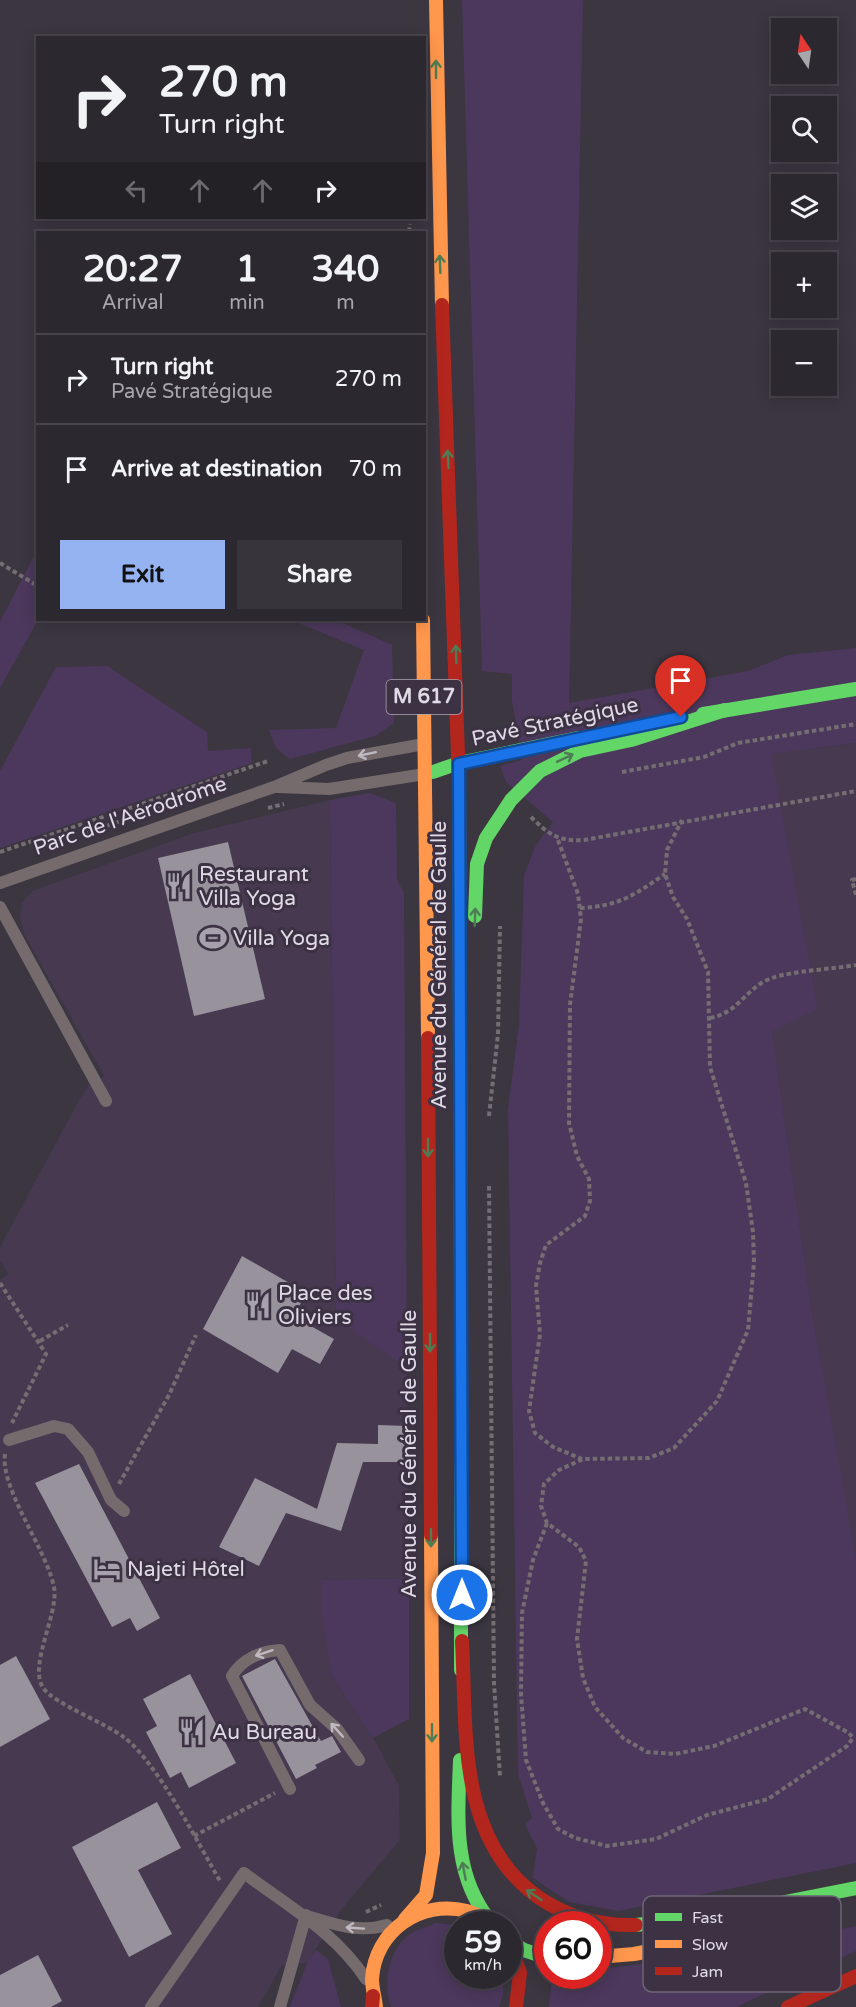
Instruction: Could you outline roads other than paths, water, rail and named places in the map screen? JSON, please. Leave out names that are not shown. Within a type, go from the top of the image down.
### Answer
[{"type":"main road","name":"Avenue du Général de Gaulle","points":[[436,0],[439,239],[459,745],[462,1641],[460,1848],[467,1886],[474,1902],[482,1911]]},
{"type":"main road","name":"Avenue du Général de Gaulle","points":[[373,1999],[372,1970],[377,1953],[391,1930],[405,1919],[426,1895],[433,1853],[423,621]]},
{"type":"main road","name":"Pavé Stratégique","points":[[425,774],[459,764],[660,721],[856,689]]},
{"type":"main road","points":[[475,931],[476,879],[480,853],[498,817],[528,782],[554,763],[580,751],[631,740],[725,710]]},
{"type":"main road","name":"Pavé Stratégique","points":[[636,723],[660,721]]},
{"type":"main road","name":"Pavé Stratégique","points":[[425,744],[459,745],[589,728]]},
{"type":"main road","points":[[459,1079],[471,1026],[474,954]]},
{"type":"main road","points":[[462,1641],[471,1782],[479,1816],[503,1866],[526,1889],[544,1902],[588,1920],[632,1926],[643,1925]]},
{"type":"main road","points":[[817,1896],[856,1888]]},
{"type":"main road","points":[[405,1919],[421,1911],[448,1907],[468,1911]]},
{"type":"main road","points":[[612,1956],[643,1952]]},
{"type":"main road","points":[[841,1983],[856,1976]]},
{"type":"main road","points":[[516,2007],[518,1989]]},
{"type":"main road","points":[[788,2007],[821,1992]]},
{"type":"lane","name":"Parc de l'Aérodrome","points":[[0,882],[274,787],[347,758],[425,744]]},
{"type":"lane","name":"Parc de l'Aérodrome","points":[[274,787],[329,789],[425,774]]},
{"type":"lane","points":[[0,908],[106,1101]]},
{"type":"lane","points":[[9,1440],[42,1428],[54,1426],[68,1429],[88,1452],[111,1500],[124,1511]]},
{"type":"lane","points":[[289,1787],[232,1676],[237,1666],[264,1651],[280,1650],[310,1705],[337,1729],[359,1760]]},
{"type":"lane","points":[[151,2007],[244,1873],[306,1915],[347,1954],[373,1999]]},
{"type":"lane","points":[[306,1915],[348,1928],[364,1929],[379,1928],[405,1919]]},
{"type":"lane","points":[[280,2007],[306,1915]]},
{"type":"place","name":"Restaurant Villa Yoga","points":[[179,886]]},
{"type":"place","name":"Villa Yoga","points":[[213,938]]},
{"type":"place","name":"Place des Oliviers","points":[[258,1305]]},
{"type":"place","name":"Najeti Hôtel","points":[[107,1569]]},
{"type":"place","name":"Au Bureau","points":[[192,1732]]}]
